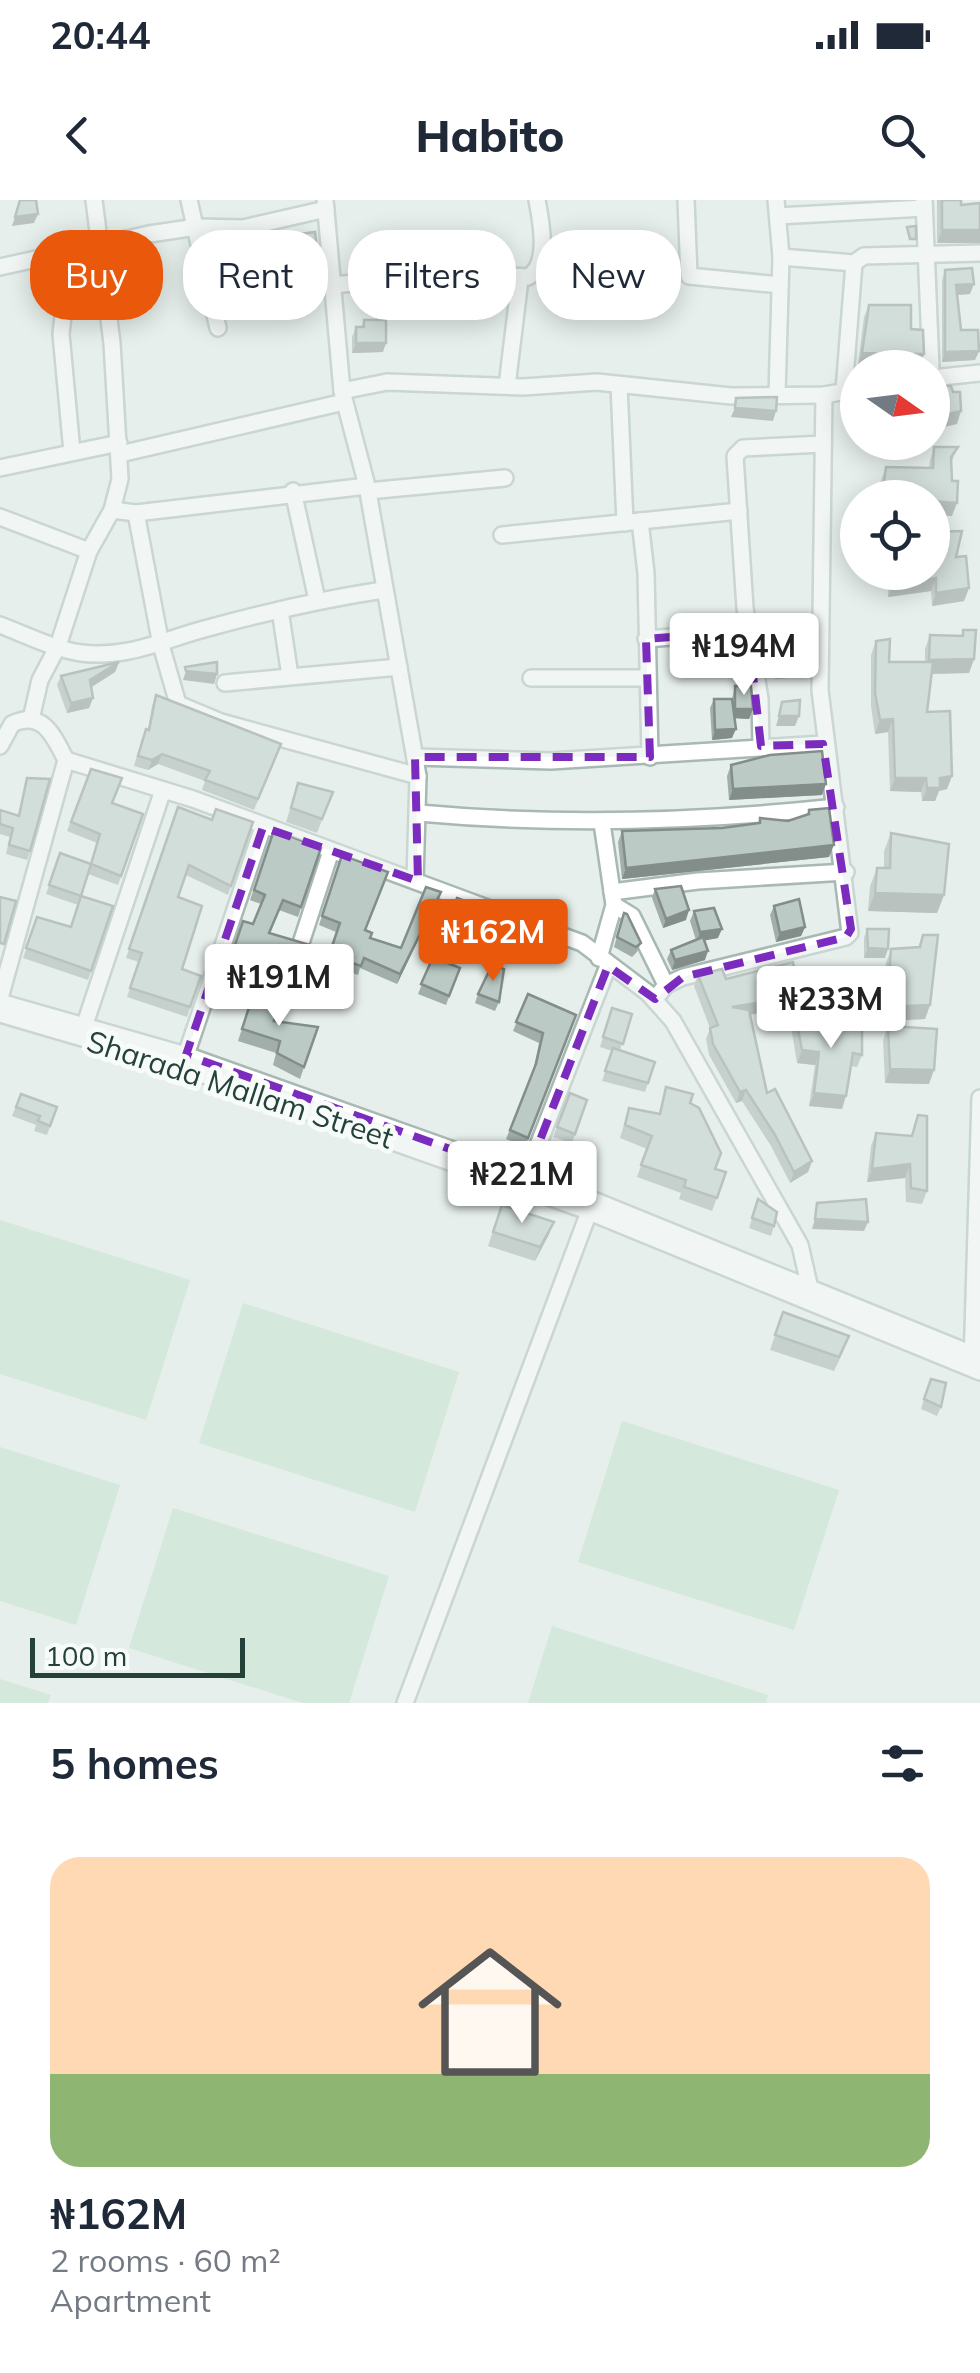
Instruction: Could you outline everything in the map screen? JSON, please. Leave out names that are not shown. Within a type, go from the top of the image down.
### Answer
[{"type":"street","points":[[94,200],[98,230]]},
{"type":"street","points":[[189,200],[218,328]]},
{"type":"street","points":[[332,285],[464,273],[520,280],[535,274],[540,264],[537,200]]},
{"type":"street","points":[[686,200],[688,276],[780,285]]},
{"type":"street","points":[[163,235],[197,228],[243,228],[325,204],[344,396],[367,488],[418,776],[415,881]]},
{"type":"street","points":[[777,394],[781,257],[777,208],[924,204],[930,350]]},
{"type":"street","points":[[781,257],[854,263],[864,256],[980,253]]},
{"type":"street","points":[[0,267],[30,261]]},
{"type":"street","points":[[851,350],[854,263]]},
{"type":"street","points":[[506,386],[520,280]]},
{"type":"street","points":[[63,320],[72,452]]},
{"type":"street","points":[[31,720],[40,680],[58,646],[90,551],[118,493],[119,448],[107,320]]},
{"type":"street","points":[[950,376],[980,373]]},
{"type":"street","points":[[0,468],[72,452],[119,448],[344,396],[387,382],[619,385],[700,395],[840,392]]},
{"type":"street","points":[[619,385],[646,639],[650,757]]},
{"type":"street","points":[[655,999],[666,985],[718,967],[846,937],[852,923],[824,744],[820,690],[824,395]]},
{"type":"street","points":[[762,746],[760,699],[748,631],[738,450],[823,444]]},
{"type":"street","points":[[112,510],[136,513],[293,491],[505,478]]},
{"type":"street","points":[[293,491],[316,600]]},
{"type":"street","points":[[502,536],[739,511]]},
{"type":"street","points":[[136,513],[174,698],[188,711],[418,776]]},
{"type":"street","points":[[0,517],[90,551]]},
{"type":"street","points":[[0,625],[58,646],[110,653],[161,645],[172,638],[316,600],[383,590]]},
{"type":"street","points":[[280,610],[290,676]]},
{"type":"street","points":[[646,639],[748,631]]},
{"type":"street","points":[[225,683],[399,667]]},
{"type":"street","points":[[531,678],[646,678]]},
{"type":"street","points":[[0,746],[6,723],[31,720],[52,732],[66,760],[0,1000]]},
{"type":"street","points":[[415,757],[551,761],[824,744]]},
{"type":"street","points":[[66,760],[163,790],[582,943],[655,999],[800,1246],[810,1295]]},
{"type":"street","points":[[85,1024],[163,790]]},
{"type":"street","points":[[419,813],[602,822],[700,822],[836,807]]},
{"type":"street","points":[[526,1176],[604,962],[613,899],[602,822]]},
{"type":"street","points":[[186,1055],[263,827]]},
{"type":"street","points":[[301,943],[331,851]]},
{"type":"street","points":[[613,899],[698,881],[846,872]]},
{"type":"street","points":[[613,899],[632,916],[666,985]]},
{"type":"street","name":"Sharada Mallam Street","points":[[0,1000],[186,1055],[526,1176],[976,1363]]},
{"type":"street","name":"Sharada Mallam Street","points":[[0,1014],[216,1079],[810,1295]]},
{"type":"street","points":[[976,1363],[980,1098]]},
{"type":"street","points":[[406,1703],[589,1212]]},
{"type":"highlighted area","points":[[748,631],[761,746],[823,744],[851,929],[846,937],[683,977],[655,999],[608,966],[526,1176],[186,1055],[263,827],[418,881],[415,757],[650,757],[646,639]]},
{"type":"green space","points":[[0,1220],[190,1280],[146,1420],[0,1374]]},
{"type":"green space","points":[[243,1303],[459,1372],[415,1512],[199,1443]]},
{"type":"green space","points":[[622,1421],[839,1490],[794,1630],[578,1562]]},
{"type":"green space","points":[[0,1447],[120,1485],[76,1625],[0,1601]]},
{"type":"green space","points":[[173,1508],[389,1576],[349,1703],[303,1703],[129,1648]]},
{"type":"green space","points":[[552,1626],[768,1695],[766,1703],[528,1703]]},
{"type":"green space","points":[[0,1679],[51,1695],[48,1703],[0,1703]]},
{"type":"building","points":[[20,200],[36,200],[38,214],[15,217]]},
{"type":"building","points":[[942,200],[961,200],[961,205],[980,203],[980,230],[942,230]]},
{"type":"building","points":[[916,226],[916,239],[910,239],[907,227]]},
{"type":"building","points":[[972,268],[974,284],[956,285],[961,330],[978,330],[979,351],[945,350],[945,270]]},
{"type":"building","points":[[869,305],[911,305],[911,329],[923,330],[924,350],[862,350]]},
{"type":"building","points":[[364,320],[386,320],[386,343],[356,343],[356,327],[364,327]]},
{"type":"building","points":[[950,386],[953,392],[960,392],[961,411],[950,414]]},
{"type":"building","points":[[777,397],[776,411],[735,408],[736,398]]},
{"type":"building","points":[[950,447],[958,447],[951,457],[952,481],[958,481],[957,503],[950,502],[950,480],[884,480],[886,467],[933,468],[933,460],[950,460]]},
{"type":"building","points":[[950,531],[962,531],[956,557],[966,556],[969,588],[936,593],[950,590]]},
{"type":"building","points":[[963,630],[976,630],[974,659],[929,660],[930,635],[963,636]]},
{"type":"building","points":[[890,639],[889,662],[933,662],[927,712],[950,711],[952,776],[940,778],[940,788],[927,788],[926,778],[895,778],[893,719],[880,720],[875,693],[876,641]]},
{"type":"building","points":[[789,655],[790,673],[777,675],[775,660]]},
{"type":"building","points":[[119,662],[90,680],[93,698],[71,703],[61,676]]},
{"type":"building","points":[[217,662],[217,674],[186,671],[185,667]]},
{"type":"building","points":[[735,686],[751,686],[753,709],[735,709]]},
{"type":"building","points":[[156,695],[281,744],[258,799],[205,780],[210,771],[162,754],[152,760],[138,756],[146,729],[149,730]]},
{"type":"building","points":[[714,699],[732,699],[736,729],[715,730]]},
{"type":"building","points":[[800,700],[799,716],[779,716],[782,702]]},
{"type":"building","points":[[822,751],[826,784],[733,789],[731,765],[770,755]]},
{"type":"building","points":[[91,769],[122,778],[112,803],[143,814],[121,876],[91,864],[100,834],[71,822]]},
{"type":"building","points":[[27,778],[50,779],[30,851],[9,845],[13,828],[0,824],[0,810],[19,816]]},
{"type":"building","points":[[298,783],[333,792],[322,819],[291,808]]},
{"type":"building","points":[[178,807],[212,820],[216,809],[253,822],[231,886],[189,865],[178,897],[202,906],[182,969],[201,976],[190,1007],[130,988],[142,953],[129,949]]},
{"type":"building","points":[[829,808],[834,845],[626,868],[622,831],[722,828],[760,823],[760,818],[788,821],[809,814],[809,810]]},
{"type":"building","points":[[274,830],[321,848],[301,907],[283,900],[269,933],[327,950],[314,983],[234,948],[243,921],[253,924],[265,895],[254,890]]},
{"type":"building","points":[[891,833],[949,844],[944,895],[875,893],[877,868],[890,868]]},
{"type":"building","points":[[60,853],[91,864],[81,896],[49,885]]},
{"type":"building","points":[[342,855],[388,872],[365,930],[372,933],[370,938],[401,948],[426,887],[441,892],[400,974],[364,958],[361,966],[329,955],[340,923],[322,916]]},
{"type":"building","points":[[681,886],[689,910],[666,919],[655,889]]},
{"type":"building","points":[[81,896],[113,906],[91,971],[26,948],[37,917],[71,927]]},
{"type":"building","points":[[0,897],[16,901],[4,944],[0,943]]},
{"type":"building","points":[[457,898],[517,920],[505,951],[445,926]]},
{"type":"building","points":[[799,899],[805,927],[780,933],[774,906]]},
{"type":"building","points":[[714,908],[722,929],[700,932],[694,911]]},
{"type":"building","points":[[624,913],[641,943],[636,947],[617,937]]},
{"type":"building","points":[[867,929],[889,929],[888,949],[868,948]]},
{"type":"building","points":[[923,935],[938,935],[930,1005],[887,1007],[891,949],[920,947]]},
{"type":"building","points":[[703,937],[708,951],[675,960],[671,950]]},
{"type":"building","points":[[433,957],[460,968],[449,996],[421,984]]},
{"type":"building","points":[[793,962],[799,996],[732,1007],[749,1010],[767,1093],[775,1089],[812,1161],[794,1172],[775,1135],[746,1090],[740,1092],[713,1044],[710,1028],[718,1025],[698,975],[722,969],[726,979]]},
{"type":"building","points":[[492,965],[504,969],[499,1002],[478,994]]},
{"type":"building","points":[[855,987],[859,1013],[830,1014],[828,993]]},
{"type":"building","points":[[254,992],[280,1000],[274,1021],[318,1027],[304,1067],[277,1053],[280,1041],[242,1029]]},
{"type":"building","points":[[528,994],[576,1015],[528,1138],[510,1130],[536,1064],[543,1033],[516,1022]]},
{"type":"building","points":[[612,1008],[632,1014],[623,1044],[603,1037]]},
{"type":"building","points":[[795,1014],[862,1026],[862,1055],[853,1053],[846,1096],[814,1093],[819,1052],[802,1050]]},
{"type":"building","points":[[888,1026],[937,1029],[934,1070],[890,1069]]},
{"type":"building","points":[[613,1048],[655,1062],[648,1083],[605,1071]]},
{"type":"building","points":[[666,1087],[693,1094],[690,1103],[699,1108],[721,1153],[715,1169],[726,1172],[717,1198],[684,1187],[686,1180],[641,1165],[652,1136],[625,1125],[629,1108],[660,1114]]},
{"type":"building","points":[[570,1093],[587,1100],[575,1134],[557,1127]]},
{"type":"building","points":[[21,1094],[57,1107],[50,1126],[38,1121],[40,1116],[16,1107]]},
{"type":"building","points":[[918,1115],[927,1116],[927,1191],[911,1188],[910,1164],[872,1169],[876,1133],[912,1136]]},
{"type":"building","points":[[758,1199],[777,1212],[774,1226],[752,1218]]},
{"type":"building","points":[[866,1199],[868,1222],[815,1219],[817,1203]]},
{"type":"building","points":[[502,1205],[554,1222],[540,1247],[493,1232]]},
{"type":"building","points":[[783,1312],[849,1336],[839,1357],[775,1335]]},
{"type":"building","points":[[931,1379],[946,1383],[941,1407],[924,1399]]}]
